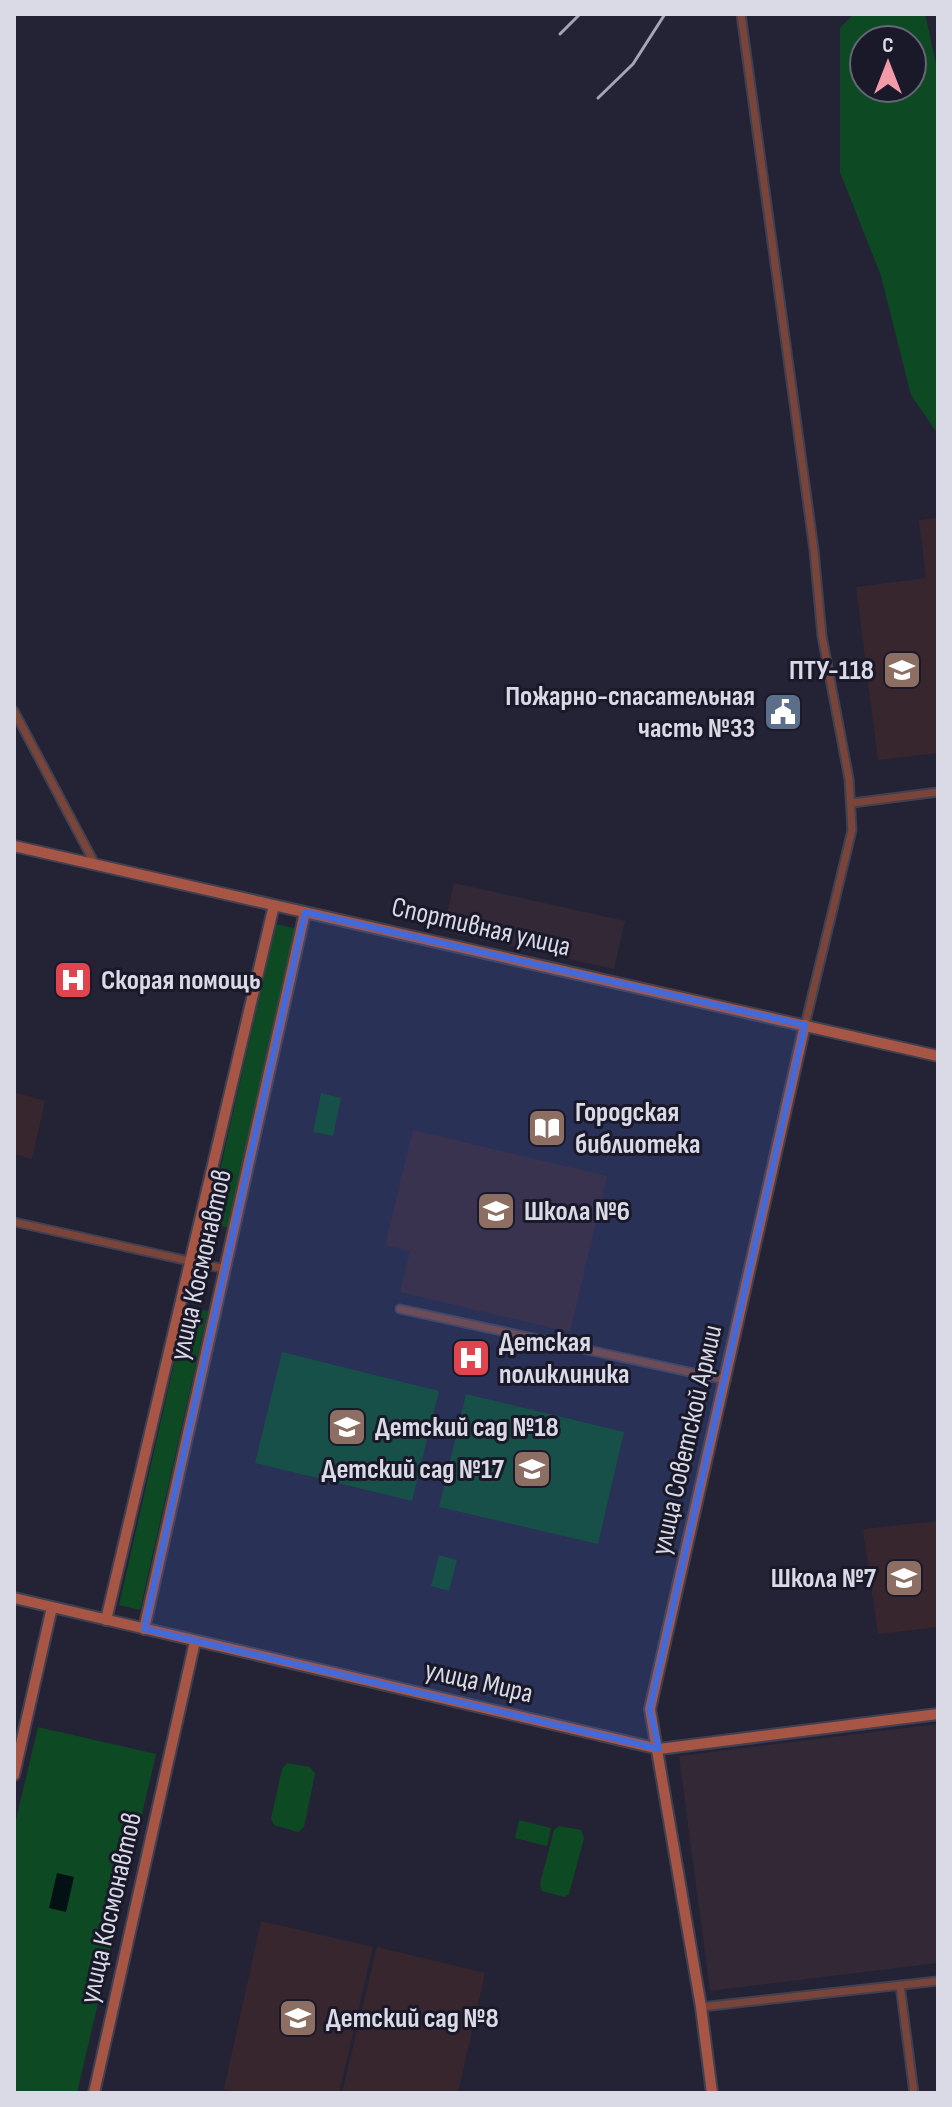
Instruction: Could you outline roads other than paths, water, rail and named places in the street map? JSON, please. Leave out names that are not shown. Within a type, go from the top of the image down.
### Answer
[{"type":"street","name":"улица Советской Армии","points":[[712,2093],[701,2007],[650,1709],[805,1025],[848,853],[852,803],[822,636],[814,550],[741,14]]},
{"type":"street","points":[[14,711],[95,864]]},
{"type":"street","points":[[852,803],[938,792]]},
{"type":"street","name":"Спортивная улица","points":[[14,846],[938,1056]]},
{"type":"street","name":"улица Космонавтов","points":[[106,1620],[274,905]]},
{"type":"street","name":"улица Космонавтов","points":[[144,1629],[305,912]]},
{"type":"street","points":[[14,1222],[225,1269]]},
{"type":"street","points":[[400,1309],[726,1380]]},
{"type":"street","name":"улица Мира","points":[[14,1598],[659,1749],[938,1714]]},
{"type":"street","points":[[14,1775],[52,1607]]},
{"type":"street","name":"улица Космонавтов","points":[[94,2093],[195,1641]]},
{"type":"street","points":[[701,2007],[938,1981]]},
{"type":"street","points":[[900,1985],[914,2093]]},
{"type":"railway","points":[[560,34],[580,14]]},
{"type":"railway","points":[[598,98],[633,64],[665,14]]},
{"type":"place","name":"ПТУ-118","points":[[902,670]]},
{"type":"place","name":"Пожарно-спасательная часть №33","points":[[783,712]]},
{"type":"place","name":"Скорая помощь","points":[[73,980]]},
{"type":"place","name":"Городская библиотека","points":[[547,1128]]},
{"type":"place","name":"Школа №6","points":[[496,1211]]},
{"type":"place","name":"Детская поликлиника","points":[[471,1358]]},
{"type":"place","name":"Детский сад №18","points":[[347,1427]]},
{"type":"place","name":"Детский сад №17","points":[[532,1469]]},
{"type":"place","name":"Школа №7","points":[[904,1578]]},
{"type":"place","name":"Детский сад №8","points":[[298,2018]]}]
